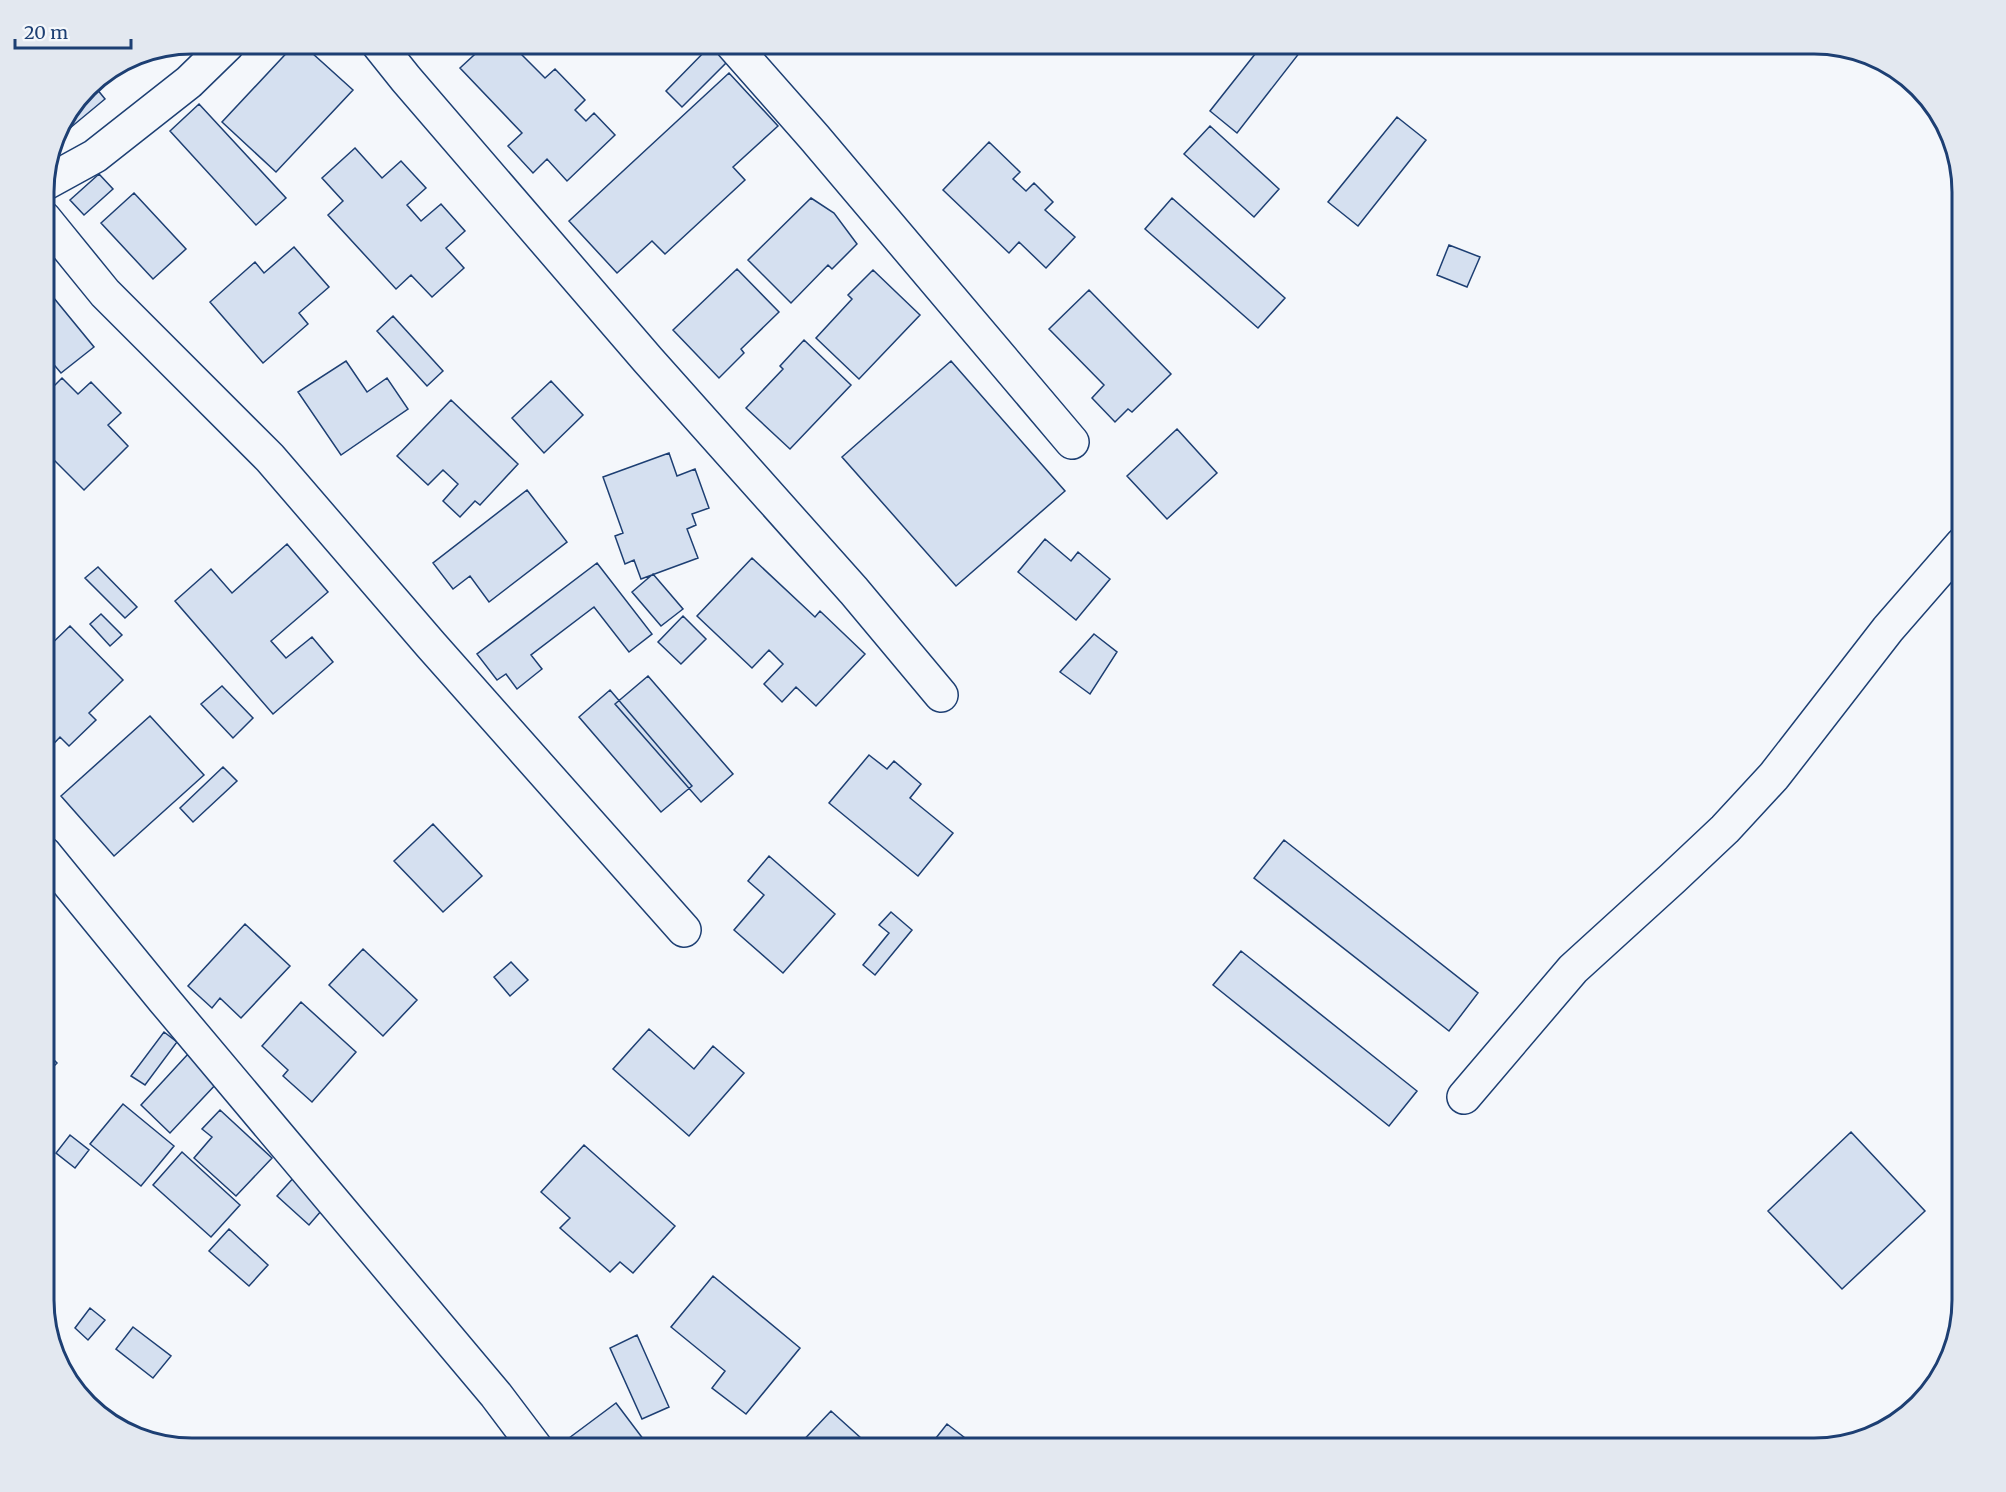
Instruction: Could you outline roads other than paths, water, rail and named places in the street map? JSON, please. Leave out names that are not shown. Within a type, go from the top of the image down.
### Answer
[{"type":"street","points":[[55,178],[95,156],[189,82],[218,54]]},
{"type":"street","points":[[386,54],[648,360],[846,582],[941,695]]},
{"type":"street","points":[[741,54],[1072,442]]},
{"type":"street","points":[[54,230],[105,293],[270,458],[684,930]]},
{"type":"street","points":[[1464,1097],[1573,969],[1691,862],[1725,829],[1773,776],[1888,629],[1952,555]]},
{"type":"street","points":[[54,865],[171,1009],[496,1395],[528,1438]]}]
